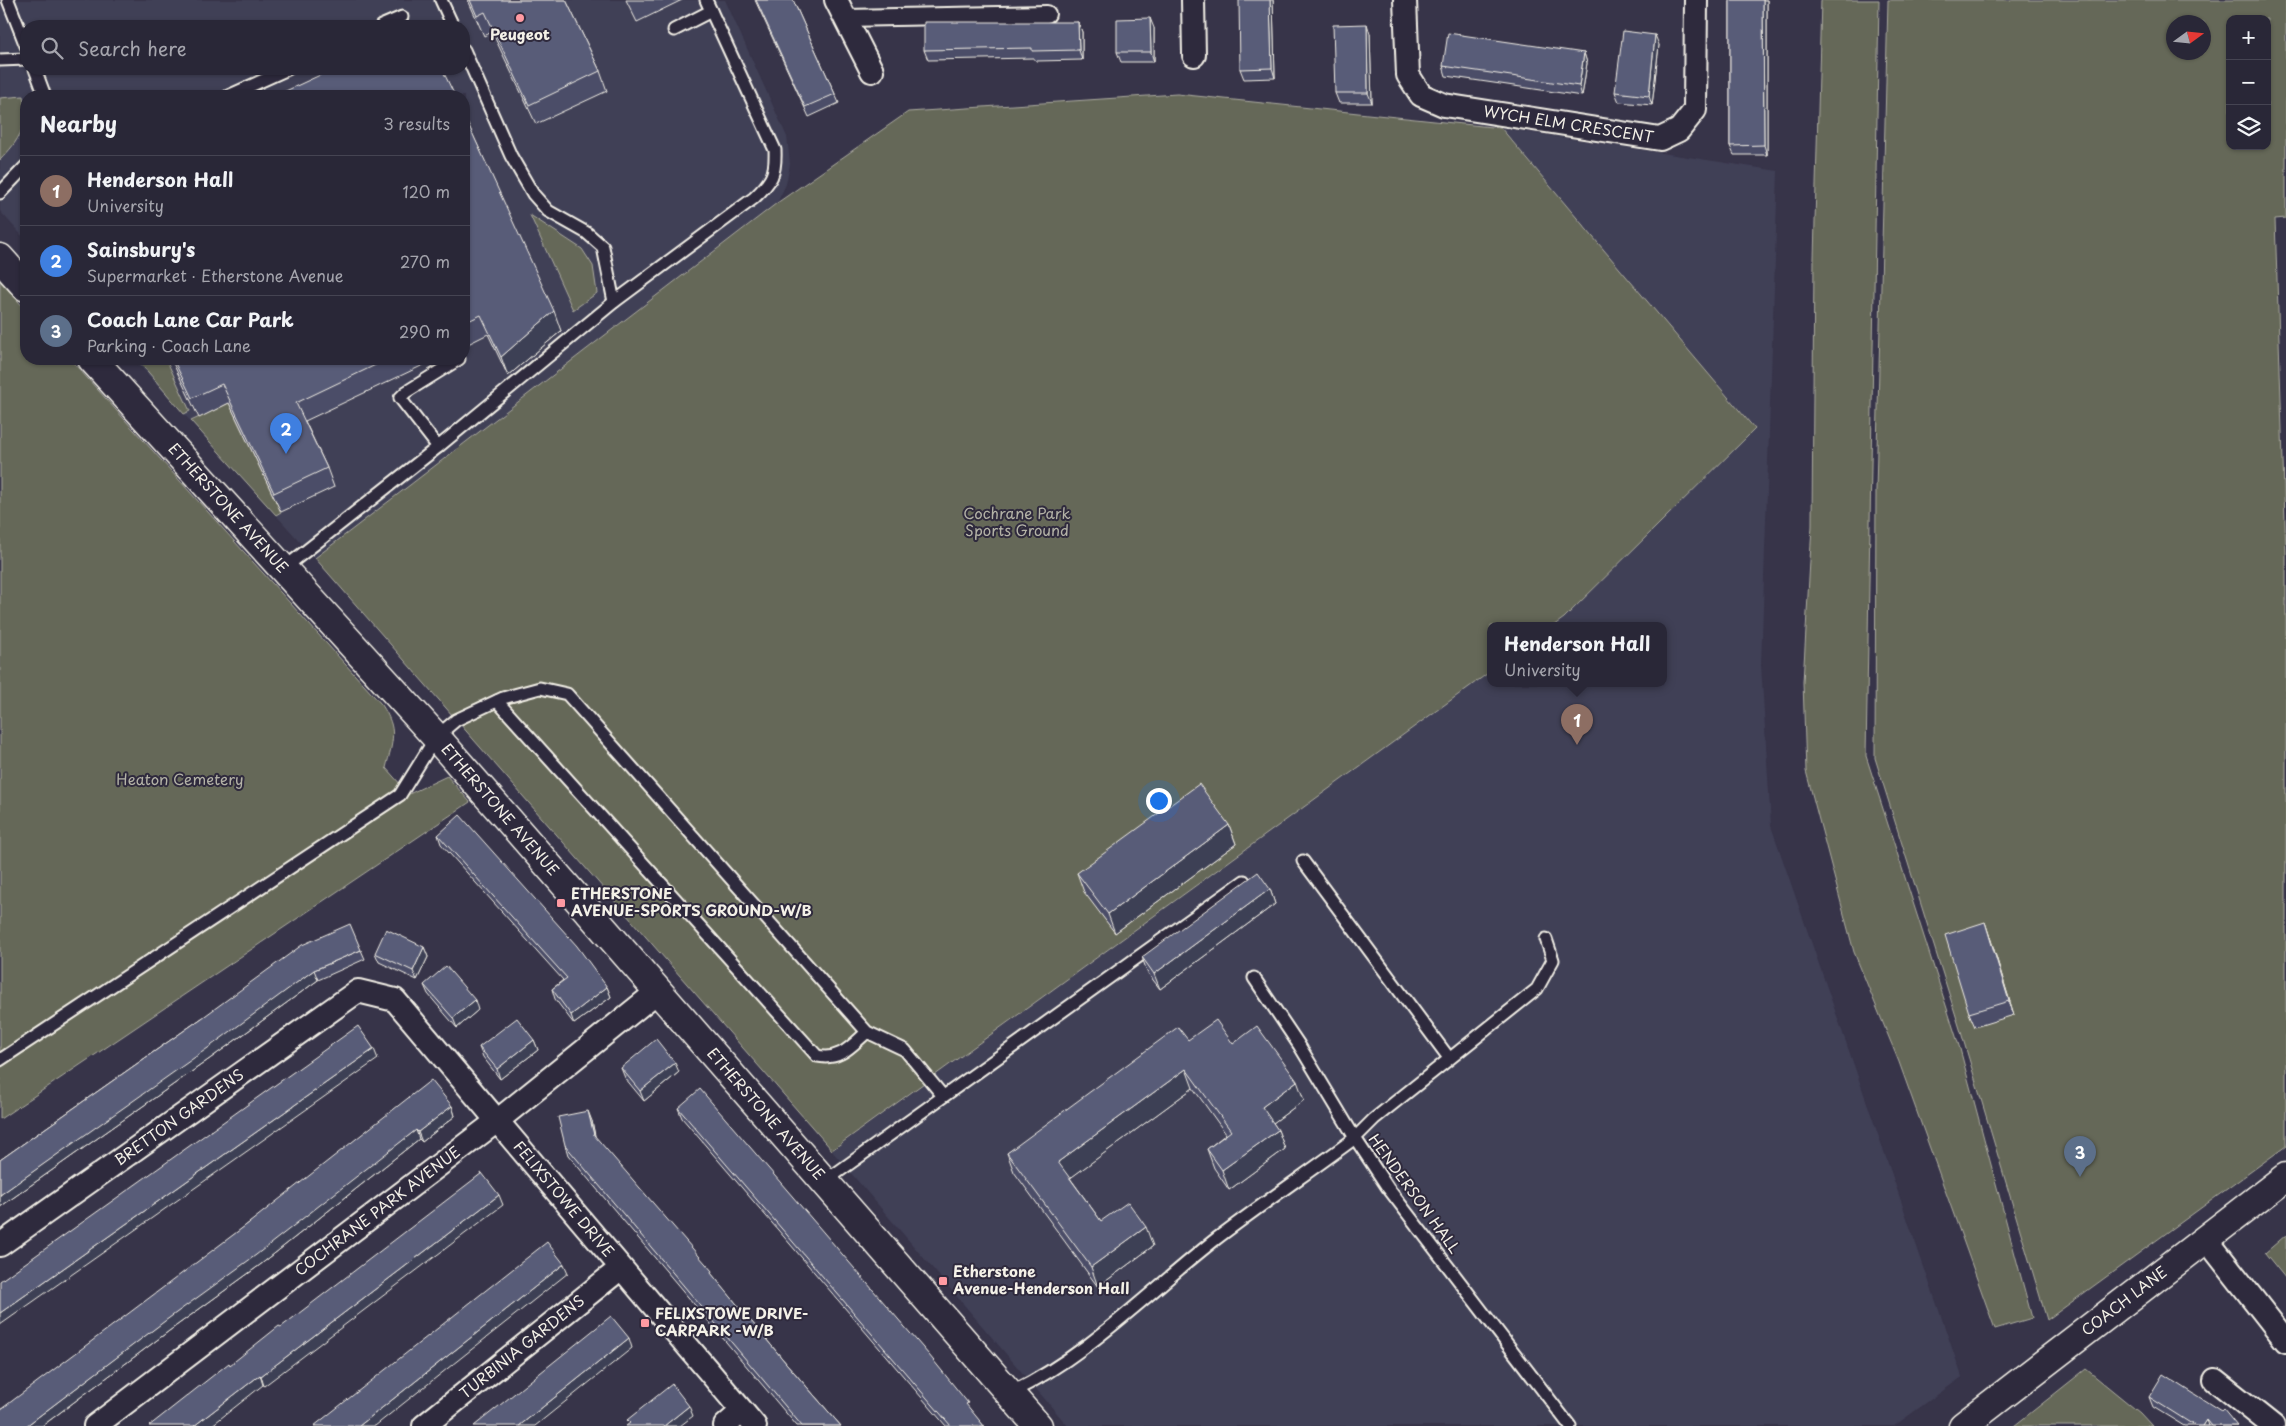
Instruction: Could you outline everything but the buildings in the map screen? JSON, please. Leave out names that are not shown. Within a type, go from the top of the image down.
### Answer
[{"type":"street","points":[[1193,0],[1194,54]]},
{"type":"street","name":"WYCH ELM CRESCENT","points":[[1405,0],[1408,75],[1421,95],[1444,105],[1660,139],[1680,130],[1695,110],[1696,0]]},
{"type":"street","points":[[872,72],[841,9],[1048,14]]},
{"type":"street","points":[[0,258],[20,280]]},
{"type":"street","name":"ETHERSTONE AVENUE","points":[[97,365],[436,737],[1038,1426]]},
{"type":"street","name":"FELIXSTOWE DRIVE","points":[[358,991],[395,1000],[749,1418]]},
{"type":"street","name":"BRETTON GARDENS","points":[[0,1245],[358,991]]},
{"type":"street","name":"COCHRANE PARK AVENUE","points":[[95,1426],[497,1121],[658,992]]},
{"type":"street","name":"COACH LANE","points":[[1964,1426],[2207,1240],[2286,1177]]},
{"type":"street","points":[[2207,1240],[2286,1340]]},
{"type":"street","name":"TURBINIA GARDENS","points":[[424,1426],[621,1268]]},
{"type":"street","points":[[2215,1380],[2273,1426]]},
{"type":"street","points":[[724,1426],[749,1418]]},
{"type":"lane","points":[[8,0],[20,31]]},
{"type":"lane","points":[[441,0],[450,20]]},
{"type":"lane","points":[[283,569],[438,448],[614,302],[754,198],[768,184],[776,168],[775,150],[706,0]]},
{"type":"lane","points":[[674,30],[711,11]]},
{"type":"lane","points":[[394,20],[402,16]]},
{"type":"lane","points":[[0,60],[20,59]]},
{"type":"lane","points":[[470,64],[511,156],[532,194],[548,211],[587,233],[603,248],[614,302]]},
{"type":"lane","points":[[37,75],[43,90]]},
{"type":"lane","points":[[241,90],[275,75]]},
{"type":"lane","points":[[0,192],[20,172]]},
{"type":"lane","points":[[438,448],[400,398],[406,392],[449,365]]},
{"type":"lane","points":[[0,1060],[400,795],[436,737],[456,720],[497,701],[540,688],[567,694],[867,1032],[905,1050],[943,1096]]},
{"type":"lane","points":[[497,701],[817,1056],[829,1059],[843,1052],[867,1032]]},
{"type":"lane","points":[[1303,861],[1449,1058]]},
{"type":"lane","points":[[824,1182],[1244,881]]},
{"type":"lane","name":"HENDERSON HALL","points":[[1546,939],[1553,960],[1536,988],[1374,1119],[1355,1138],[1388,1188],[1570,1426]]},
{"type":"lane","points":[[1010,1393],[1038,1380],[1098,1338],[1216,1239],[1355,1138],[1299,1045],[1254,978]]},
{"type":"shaded area","points":[[0,0],[725,0],[787,137],[790,164],[786,184],[777,203],[315,558],[139,365],[470,365],[470,90],[20,90],[20,233],[0,211]]},
{"type":"shaded area","points":[[1501,128],[1778,171],[1761,665],[1771,826],[1962,1377],[1894,1426],[1068,1426],[832,1151],[1487,674],[1487,687],[1667,687],[1667,622],[1558,622],[1755,428]]},
{"type":"green space","points":[[1821,0],[1879,0],[1866,756],[1960,1049],[2032,1318],[1995,1329],[1899,1062],[1854,952],[1806,771],[1803,682],[1812,526],[1814,259]]},
{"type":"green space","points":[[1888,0],[2286,0],[2286,218],[2275,219],[2286,552],[2286,1146],[2047,1320],[1961,1032],[1875,758],[1876,491]]},
{"type":"green space","name":"Cochrane Park Sports Ground","points":[[1177,94],[1501,128],[1755,429],[1564,618],[1558,622],[1487,622],[1487,674],[832,1150],[315,558],[777,203],[908,112]]},
{"type":"green space","points":[[20,96],[20,133],[13,146],[0,160],[0,98]]},
{"type":"green space","points":[[530,215],[582,249],[593,266],[597,293],[573,310]]},
{"type":"green space","name":"Heaton Cemetery","points":[[0,281],[20,303],[20,365],[75,365],[382,705],[390,721],[393,735],[386,768],[409,794],[447,776],[470,802],[0,1119]]},
{"type":"green space","points":[[142,365],[169,365],[190,411],[184,414]]},
{"type":"green space","points":[[229,403],[281,512],[276,515],[191,421]]},
{"type":"green space","points":[[2286,1235],[2286,1279],[2265,1253]]},
{"type":"green space","points":[[2086,1369],[2140,1413],[2152,1426],[2014,1426]]},
{"type":"place","name":"Peugeot","points":[[520,18]]},
{"type":"place","name":"Sainsbury's","points":[[286,454]]},
{"type":"place","name":"Henderson Hall","points":[[1577,745]]},
{"type":"place","name":"ETHERSTONE AVENUE-SPORTS GROUND-W/B","points":[[561,903]]},
{"type":"place","name":"Coach Lane Car Park","points":[[2080,1177]]},
{"type":"place","name":"Etherstone Avenue-Henderson Hall","points":[[943,1281]]},
{"type":"place","name":"FELIXSTOWE DRIVE- CARPARK -W/B","points":[[645,1323]]}]
